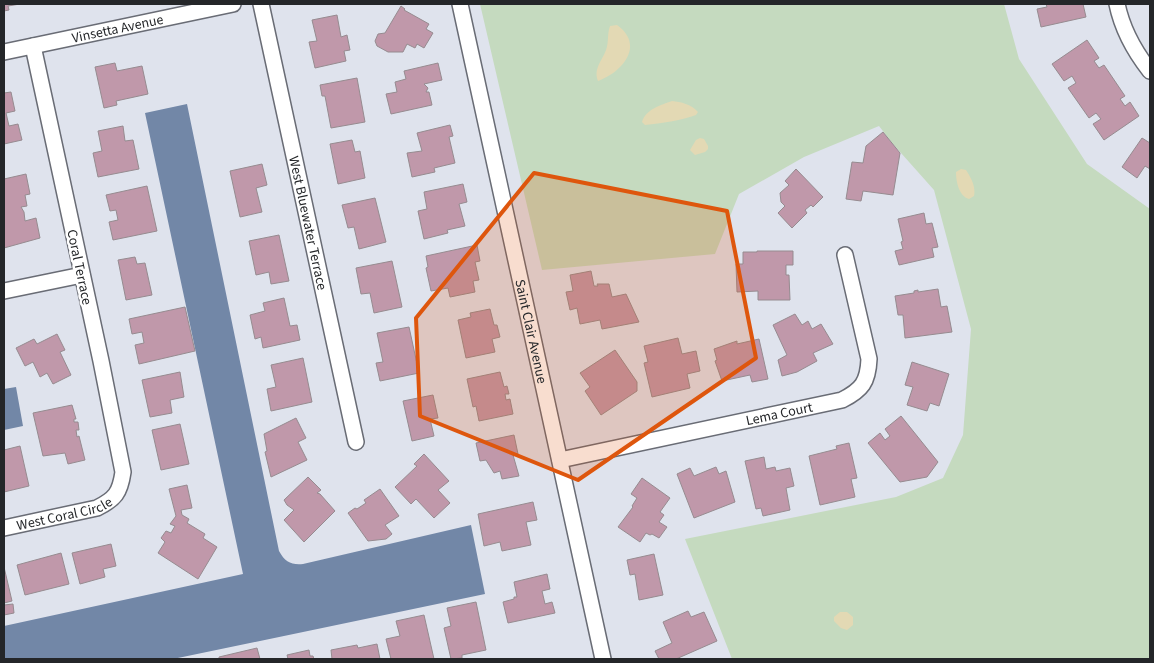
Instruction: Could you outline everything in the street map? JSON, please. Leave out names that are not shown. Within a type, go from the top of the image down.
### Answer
[{"type":"street","name":"Vinsetta Avenue","points":[[4,52],[233,4]]},
{"type":"street","name":"West Bluewater Terrace","points":[[261,4],[356,442]]},
{"type":"street","name":"Saint Clair Avenue","points":[[460,4],[603,659]]},
{"type":"street","points":[[1117,4],[1131,42],[1150,72]]},
{"type":"street","name":"Coral Terrace","points":[[33,46],[121,457],[123,472],[121,489]]},
{"type":"street","name":"Lema Court","points":[[560,460],[842,400],[855,393],[864,383],[868,372],[869,359],[845,254]]},
{"type":"street","points":[[4,291],[82,275]]},
{"type":"street","name":"West Coral Circle","points":[[4,528],[97,508],[110,501],[121,489]]},
{"type":"highlighted area","points":[[534,173],[727,211],[756,358],[578,480],[420,416],[416,318]]},
{"type":"green space","points":[[480,4],[1004,4],[1019,59],[1087,164],[1150,209],[1150,659],[732,659],[685,539],[896,497],[943,478],[963,435],[971,329],[934,190],[879,126],[804,157],[739,194],[715,254],[542,270]]},
{"type":"sand","points":[[617,25],[625,33],[630,49],[622,65],[607,77],[598,81],[597,69],[607,47],[610,26]]},
{"type":"sand","points":[[672,101],[689,105],[698,112],[696,115],[671,122],[645,125],[642,122],[650,111]]},
{"type":"sand","points":[[704,139],[708,149],[695,155],[690,150],[696,140]]},
{"type":"sand","points":[[961,169],[966,170],[974,185],[974,196],[969,199],[960,192],[957,184],[956,172]]},
{"type":"sand","points":[[840,612],[847,612],[853,617],[853,625],[847,630],[841,628],[834,621],[834,617]]},
{"type":"water","points":[[187,104],[281,555],[289,562],[303,564],[471,525],[485,594],[173,659],[4,659],[4,626],[243,574],[145,113]]},
{"type":"water","points":[[16,387],[23,426],[4,430],[4,389]]},
{"type":"building","points":[[4,4],[20,4],[8,6],[9,10],[4,11]]},
{"type":"building","points":[[1046,4],[1083,4],[1086,17],[1041,27],[1037,9],[1047,7]]},
{"type":"building","points":[[401,6],[404,10],[429,24],[426,29],[433,33],[424,48],[417,44],[415,48],[407,44],[403,52],[388,52],[377,46],[375,41],[378,34],[385,33]]},
{"type":"building","points":[[337,15],[341,37],[347,35],[350,50],[344,51],[346,61],[315,68],[309,42],[317,41],[312,20]]},
{"type":"building","points":[[1087,40],[1099,58],[1094,61],[1099,68],[1104,65],[1125,96],[1120,99],[1125,106],[1130,102],[1139,116],[1104,140],[1093,124],[1101,119],[1096,113],[1089,118],[1068,88],[1076,83],[1072,76],[1064,81],[1052,64]]},
{"type":"building","points":[[115,63],[117,71],[142,66],[148,94],[116,101],[117,105],[104,108],[95,67]]},
{"type":"building","points":[[438,63],[442,80],[424,84],[428,88],[426,92],[429,92],[432,105],[391,114],[386,94],[397,92],[395,82],[406,79],[404,71]]},
{"type":"building","points":[[357,78],[365,122],[331,128],[325,96],[322,96],[320,85]]},
{"type":"building","points":[[11,92],[15,111],[6,113],[9,126],[18,124],[22,140],[4,144],[4,93]]},
{"type":"building","points":[[450,125],[453,136],[449,137],[455,163],[434,168],[435,172],[412,177],[407,153],[422,151],[417,133]]},
{"type":"building","points":[[123,126],[125,141],[133,140],[139,169],[98,177],[93,153],[102,151],[98,131]]},
{"type":"building","points":[[883,132],[900,153],[893,195],[863,191],[861,201],[846,199],[852,162],[863,163],[866,146]]},
{"type":"building","points":[[1142,138],[1150,143],[1150,169],[1145,166],[1137,178],[1122,167]]},
{"type":"building","points":[[352,140],[355,152],[360,151],[365,178],[338,184],[330,144]]},
{"type":"building","points":[[262,164],[267,185],[256,188],[262,212],[240,217],[230,171]]},
{"type":"building","points":[[796,169],[823,197],[813,207],[811,205],[805,210],[807,213],[792,228],[778,213],[785,206],[781,202],[780,193],[789,185],[785,181]]},
{"type":"building","points":[[26,174],[30,194],[25,195],[27,206],[21,207],[24,212],[25,221],[36,218],[40,238],[4,248],[4,179]]},
{"type":"building","points":[[463,184],[467,202],[459,204],[465,226],[447,230],[448,233],[424,239],[418,211],[427,209],[424,192]]},
{"type":"building","points":[[147,186],[157,231],[113,240],[109,222],[118,220],[116,210],[110,211],[106,195]]},
{"type":"building","points":[[375,198],[386,242],[359,249],[354,227],[348,228],[342,205]]},
{"type":"building","points":[[924,213],[926,224],[932,223],[938,247],[932,248],[934,257],[899,265],[895,251],[903,249],[901,242],[903,241],[898,219]]},
{"type":"building","points":[[279,235],[289,281],[271,284],[269,272],[256,275],[249,241]]},
{"type":"building","points":[[477,245],[480,261],[475,262],[479,280],[473,281],[475,292],[450,297],[448,288],[431,291],[426,268],[428,267],[426,256]]},
{"type":"building","points":[[793,251],[793,265],[786,265],[786,275],[789,275],[790,300],[758,300],[758,291],[737,292],[736,264],[743,264],[743,252]]},
{"type":"building","points":[[135,257],[137,264],[145,263],[152,295],[126,300],[118,260]]},
{"type":"building","points":[[392,261],[402,307],[374,313],[370,293],[361,294],[356,268]]},
{"type":"building","points":[[591,271],[594,286],[598,286],[597,284],[609,284],[612,297],[626,294],[639,322],[602,329],[600,320],[580,324],[577,308],[570,310],[566,292],[573,291],[570,275]]},
{"type":"building","points":[[938,289],[941,307],[947,306],[952,332],[905,338],[903,315],[898,315],[895,296],[914,293],[914,291],[918,290],[918,292]]},
{"type":"building","points":[[284,298],[290,326],[297,325],[300,340],[263,348],[261,337],[255,339],[250,315],[265,311],[263,303]]},
{"type":"building","points":[[185,307],[195,351],[139,364],[135,345],[144,343],[142,332],[132,334],[129,319]]},
{"type":"building","points":[[490,309],[494,325],[497,325],[500,337],[492,339],[495,352],[466,358],[458,320],[471,317],[470,313]]},
{"type":"building","points":[[795,314],[802,325],[808,321],[812,329],[821,324],[833,344],[813,353],[817,361],[797,372],[782,376],[778,360],[787,355],[773,325]]},
{"type":"building","points":[[409,327],[419,373],[380,381],[376,363],[383,362],[377,333]]},
{"type":"building","points":[[57,334],[65,350],[60,352],[71,375],[53,384],[47,373],[40,377],[33,362],[25,366],[16,348],[34,339],[37,344]]},
{"type":"building","points":[[678,338],[682,354],[696,351],[700,371],[687,374],[690,388],[652,397],[644,363],[648,362],[644,346]]},
{"type":"building","points":[[759,339],[768,379],[752,382],[750,375],[722,381],[715,361],[717,360],[714,349],[737,341],[737,344]]},
{"type":"building","points":[[615,350],[637,382],[637,391],[601,415],[585,391],[590,387],[580,373]]},
{"type":"building","points":[[303,358],[312,402],[271,411],[267,389],[276,387],[271,365]]},
{"type":"building","points":[[912,362],[949,374],[939,406],[930,403],[927,411],[907,405],[913,387],[905,385]]},
{"type":"building","points":[[180,372],[184,397],[170,400],[172,413],[150,417],[142,380]]},
{"type":"building","points":[[500,372],[504,387],[507,386],[509,394],[505,394],[506,400],[510,399],[513,414],[479,421],[476,406],[473,407],[467,379]]},
{"type":"building","points":[[433,395],[438,418],[430,419],[434,436],[412,441],[403,401]]},
{"type":"building","points":[[72,405],[76,419],[74,419],[74,422],[78,422],[79,430],[76,430],[77,437],[79,436],[85,460],[68,464],[65,453],[43,456],[33,413]]},
{"type":"building","points":[[901,416],[938,462],[927,477],[900,482],[868,443],[880,433],[885,440],[890,436],[885,429]]},
{"type":"building","points":[[296,418],[306,438],[298,442],[307,460],[271,477],[265,452],[267,451],[264,434]]},
{"type":"building","points":[[180,424],[189,464],[161,470],[152,430]]},
{"type":"building","points":[[514,435],[518,454],[513,455],[519,476],[502,479],[500,471],[494,473],[486,460],[480,461],[476,443]]},
{"type":"building","points":[[849,443],[857,478],[851,479],[855,497],[820,505],[809,456],[837,449],[836,446]]},
{"type":"building","points":[[20,446],[29,486],[4,492],[4,450]]},
{"type":"building","points":[[424,454],[449,481],[438,490],[450,503],[434,518],[416,499],[411,504],[395,487],[417,466],[414,464]]},
{"type":"building","points":[[764,457],[766,469],[775,467],[776,471],[790,468],[794,486],[786,488],[790,510],[763,516],[761,508],[756,509],[745,461]]},
{"type":"building","points":[[716,467],[719,474],[726,471],[735,502],[694,518],[677,474],[690,468],[694,476]]},
{"type":"building","points":[[308,477],[321,490],[317,493],[335,511],[304,542],[284,520],[294,510],[284,500]]},
{"type":"building","points":[[642,478],[670,498],[660,512],[664,515],[659,522],[667,527],[659,538],[646,533],[640,542],[618,527],[633,507],[637,498],[631,494]]},
{"type":"building","points":[[187,485],[192,508],[181,510],[182,515],[189,519],[187,523],[205,534],[203,538],[217,547],[198,579],[158,553],[165,542],[161,538],[166,531],[171,533],[175,526],[170,524],[176,516],[169,489]]},
{"type":"building","points":[[380,489],[399,516],[385,525],[392,534],[386,539],[368,541],[348,513],[366,503],[364,500]]},
{"type":"building","points":[[533,502],[537,520],[526,522],[531,545],[502,551],[500,542],[484,546],[478,514]]},
{"type":"building","points":[[111,544],[116,566],[103,569],[105,577],[80,584],[72,553]]},
{"type":"building","points":[[61,553],[69,584],[25,595],[17,565]]},
{"type":"building","points":[[654,554],[663,595],[639,600],[635,574],[630,575],[627,560]]},
{"type":"building","points":[[4,567],[12,601],[4,603]]},
{"type":"building","points":[[547,574],[550,589],[542,591],[545,604],[552,602],[555,613],[508,623],[503,602],[517,597],[514,582]]},
{"type":"building","points":[[476,602],[486,650],[462,655],[462,658],[451,659],[444,628],[451,626],[447,608]]},
{"type":"building","points":[[13,604],[14,613],[4,615],[4,605]]},
{"type":"building","points":[[688,611],[691,617],[704,612],[717,641],[676,659],[659,659],[655,651],[672,643],[663,622]]},
{"type":"building","points":[[424,615],[434,659],[391,659],[386,639],[400,636],[396,621]]},
{"type":"building","points":[[377,644],[380,659],[332,659],[331,650],[357,645],[358,648]]},
{"type":"building","points":[[257,648],[260,659],[219,659],[219,657]]},
{"type":"building","points":[[309,650],[310,656],[313,656],[314,659],[288,659],[287,655]]}]
